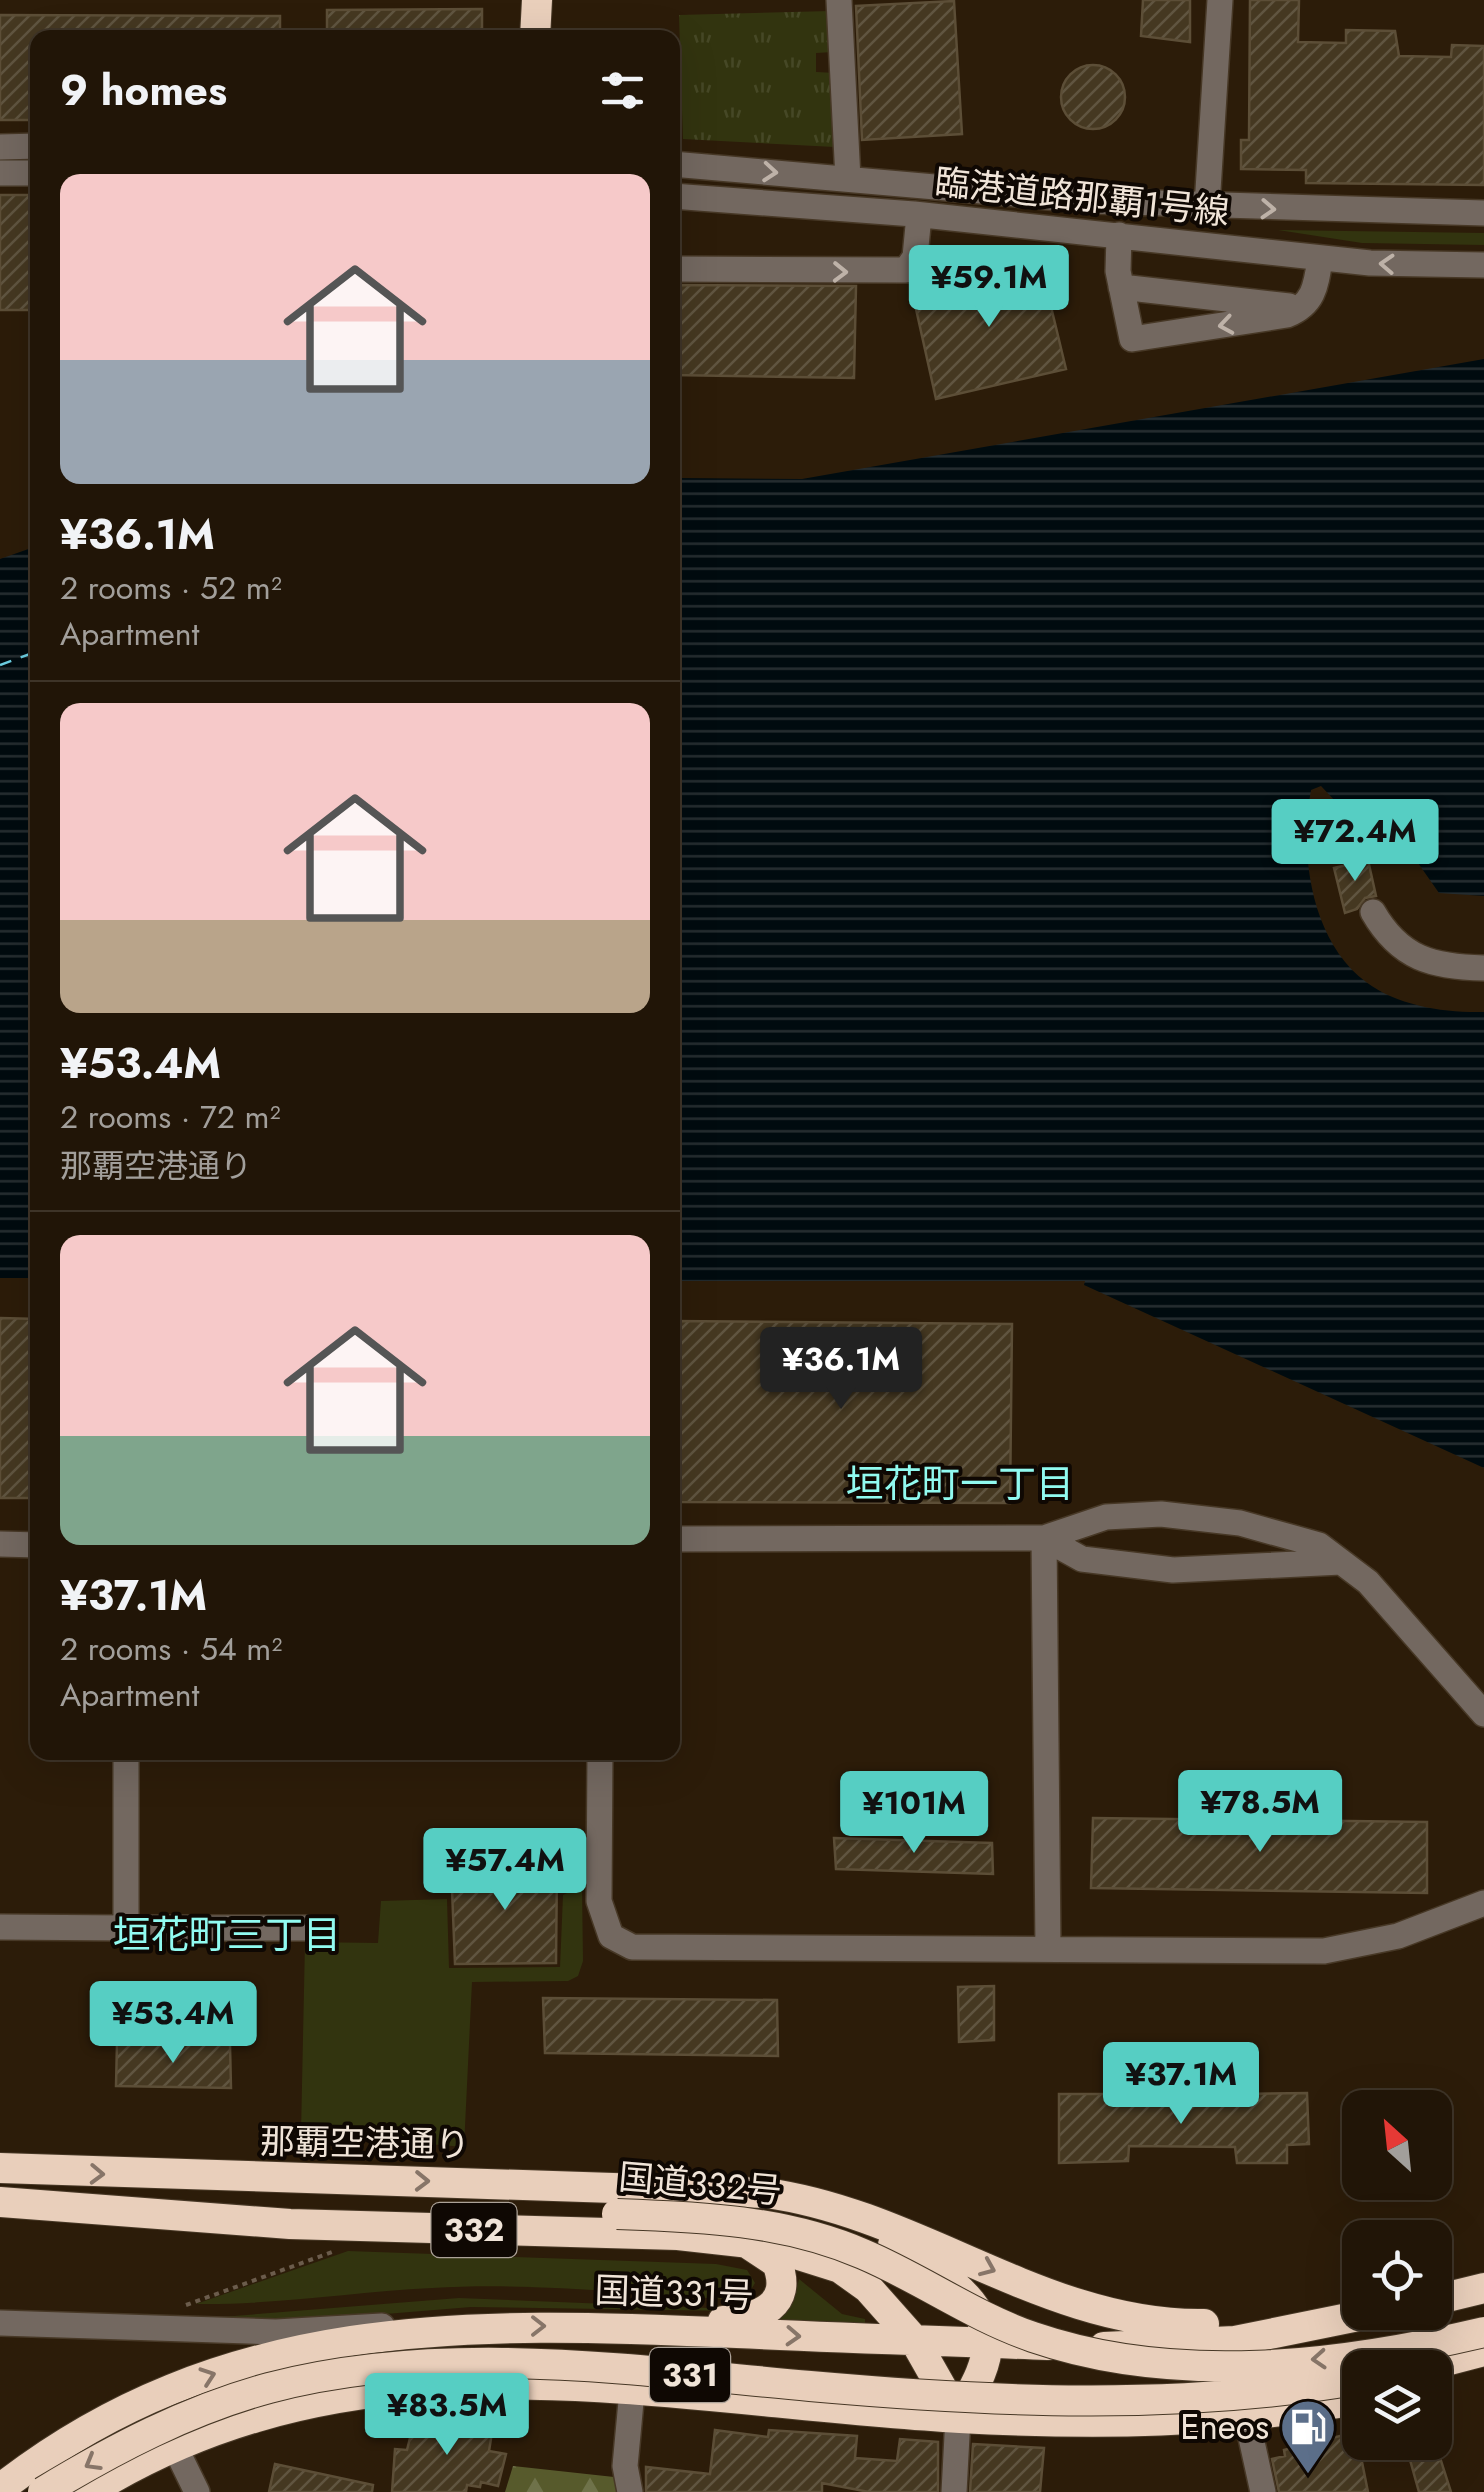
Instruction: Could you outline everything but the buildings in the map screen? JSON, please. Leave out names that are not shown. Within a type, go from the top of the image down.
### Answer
[{"type":"highway","points":[[535,30],[536,0]]},
{"type":"highway","name":"那覇空港通り","points":[[0,2168],[729,2190]]},
{"type":"highway","points":[[729,2190],[825,2216],[913,2256],[970,2302],[987,2342],[983,2367],[958,2418]]},
{"type":"highway","name":"国道332号","points":[[729,2190],[802,2198],[866,2216],[1117,2318],[1297,2329]]},
{"type":"highway","name":"国道332号","points":[[0,2202],[724,2218],[799,2231],[864,2254],[974,2313],[1018,2331],[1070,2348],[1142,2361],[1219,2365],[1340,2358],[1484,2332]]},
{"type":"highway","name":"国道332号","points":[[0,2202],[290,2224],[678,2236],[743,2242],[808,2255],[840,2268],[868,2288],[915,2341],[958,2418]]},
{"type":"highway","points":[[625,2328],[750,2320],[770,2308],[782,2292],[780,2269],[767,2253],[743,2242]]},
{"type":"highway","points":[[1452,2296],[1484,2288]]},
{"type":"highway","name":"国道331号","points":[[0,2489],[97,2426],[195,2380],[318,2345],[452,2328],[625,2328],[1121,2348],[1266,2335],[1342,2320]]},
{"type":"highway","points":[[1246,2415],[1226,2378],[1230,2354],[1266,2335]]},
{"type":"highway","points":[[1452,2359],[1484,2351]]},
{"type":"highway","name":"331","points":[[43,2492],[132,2440],[222,2403],[310,2379],[411,2366],[614,2368],[889,2392],[1076,2400],[1235,2394],[1342,2381]]},
{"type":"highway","points":[[1452,2378],[1484,2370]]},
{"type":"highway","name":"331","points":[[90,2492],[174,2446],[250,2417],[364,2391],[471,2384],[632,2390],[958,2418],[1121,2420],[1246,2415],[1342,2402]]},
{"type":"street","points":[[839,0],[848,179]]},
{"type":"street","points":[[1207,206],[1220,0]]},
{"type":"street","points":[[0,146],[30,146]]},
{"type":"street","name":"臨港道路那覇1号線","points":[[680,165],[1207,206],[1484,213]]},
{"type":"street","points":[[0,173],[30,173]]},
{"type":"street","name":"臨港道路那覇1号線","points":[[680,197],[918,214],[1320,259],[1484,266]]},
{"type":"street","points":[[680,269],[906,270],[916,257],[918,214]]},
{"type":"street","points":[[1119,234],[1121,287],[1132,340],[1287,315],[1304,308],[1314,294],[1320,259]]},
{"type":"street","points":[[1121,287],[1304,308]]},
{"type":"street","points":[[1374,912],[1393,942],[1421,961],[1445,968],[1484,968]]},
{"type":"street","points":[[680,1539],[1044,1538],[1106,1517],[1161,1514],[1240,1523],[1319,1545],[1368,1582],[1484,1714]]},
{"type":"street","points":[[1044,1538],[1082,1559],[1174,1570],[1341,1562]]},
{"type":"street","points":[[1044,1538],[1048,1948]]},
{"type":"street","points":[[0,1544],[30,1545]]},
{"type":"street","points":[[126,1760],[126,1928]]},
{"type":"street","points":[[600,1760],[599,1900],[612,1936],[632,1947],[1324,1951],[1398,1936],[1484,1903]]},
{"type":"street","points":[[0,1927],[306,1928]]},
{"type":"street","points":[[0,2323],[276,2332],[363,2326],[452,2328]]},
{"type":"street","points":[[630,2492],[625,2466],[632,2390]]},
{"type":"street","points":[[1246,2415],[1264,2492]]},
{"type":"street","points":[[954,2492],[958,2418]]},
{"type":"street","points":[[174,2446],[197,2492]]},
{"type":"path","points":[[186,2310],[187,2302],[349,2246]]},
{"type":"green space","points":[[832,11],[832,52],[816,53],[816,72],[835,73],[835,147],[683,139],[679,15]]},
{"type":"green space","points":[[1278,230],[1484,233],[1484,245],[1362,243]]},
{"type":"green space","points":[[582,1886],[583,1961],[578,1976],[568,1981],[472,1982],[464,2147],[301,2133],[305,1942],[378,1943],[381,1901],[447,1899],[449,1968],[560,1967],[563,1895]]},
{"type":"green space","points":[[348,2251],[716,2264],[747,2270],[755,2283],[749,2293],[723,2299],[505,2286],[196,2304]]},
{"type":"green space","points":[[799,2279],[842,2314],[865,2319],[865,2325],[780,2320],[793,2302]]},
{"type":"green space","points":[[459,2298],[735,2308],[764,2298],[732,2311],[471,2307],[300,2321],[196,2319]]},
{"type":"green space","points":[[513,2466],[614,2477],[620,2492],[505,2492]]},
{"type":"shaded area","points":[[1484,359],[1484,896],[1439,893],[1411,853],[1364,814],[1351,818],[1321,786],[1311,790],[1307,841],[1313,894],[1321,920],[1347,965],[1392,997],[1438,1009],[1484,1012],[1484,1468],[1084,1285],[1085,1281],[680,1281],[680,478],[802,479]]},
{"type":"shaded area","points":[[30,548],[30,1278],[0,1278],[0,559]]},
{"type":"ferry route","points":[[0,665],[30,654]]},
{"type":"place","name":"Eneos","points":[[1308,2476]]},
{"type":"district","name":"垣花町一丁目","points":[[960,1483]]},
{"type":"district","name":"垣花町三丁目","points":[[227,1934]]}]
